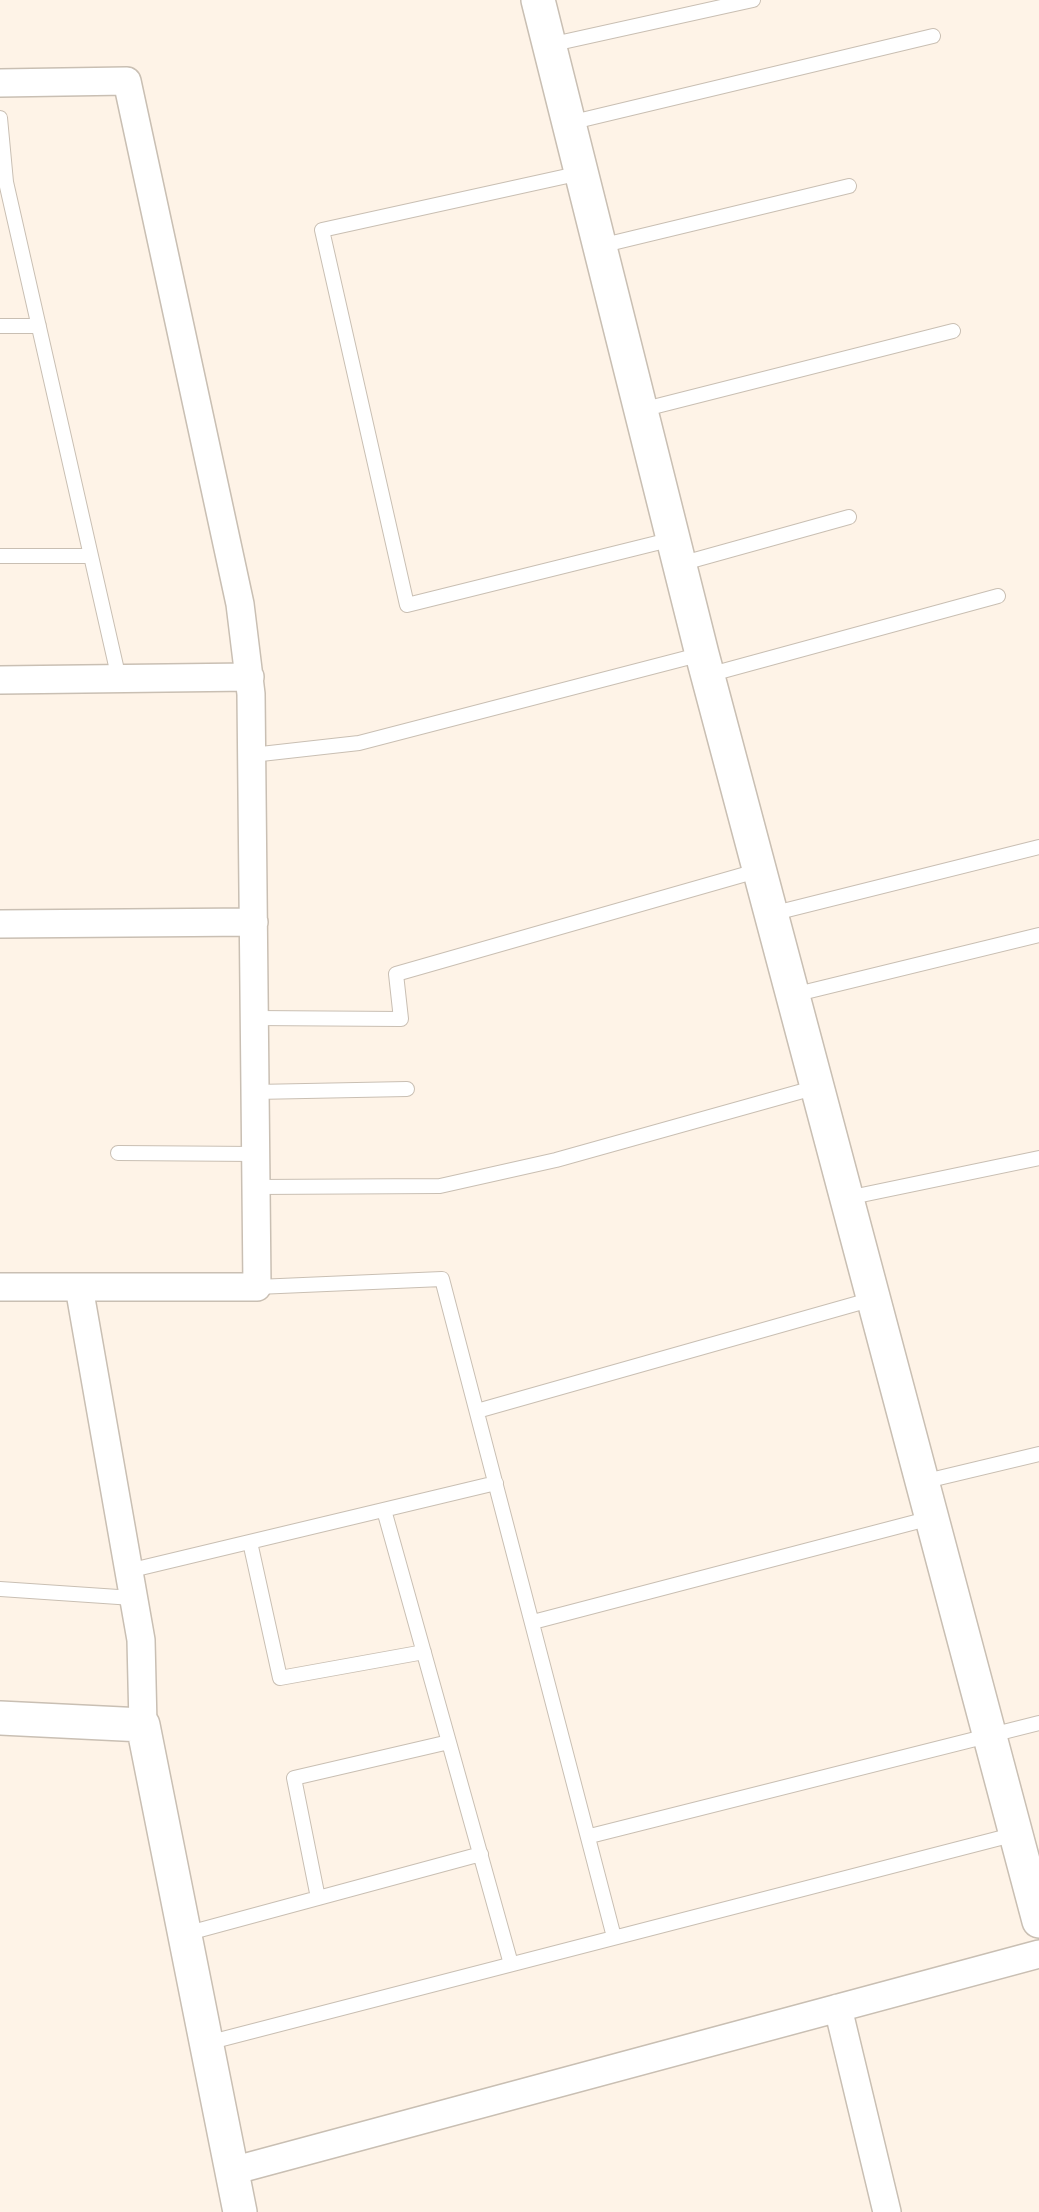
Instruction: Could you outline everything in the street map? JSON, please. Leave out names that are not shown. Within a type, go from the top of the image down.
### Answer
[{"type":"street","points":[[538,0],[705,664],[1039,1921]]},
{"type":"street","points":[[0,83],[127,81],[240,604],[250,677],[258,1287],[0,1287]]},
{"type":"street","points":[[0,680],[250,677]]},
{"type":"street","points":[[0,924],[254,922]]},
{"type":"street","points":[[79,1287],[141,1640],[143,1725],[240,2212]]},
{"type":"street","points":[[0,1718],[143,1725]]},
{"type":"street","points":[[232,2171],[1039,1954]]},
{"type":"street","points":[[838,2008],[887,2212]]},
{"type":"lane","points":[[549,45],[753,0]]},
{"type":"lane","points":[[569,123],[933,36]]},
{"type":"lane","points":[[0,118],[6,182],[119,679]]},
{"type":"lane","points":[[582,172],[322,230],[407,606],[849,517]]},
{"type":"lane","points":[[600,246],[849,186]]},
{"type":"lane","points":[[0,326],[39,326]]},
{"type":"lane","points":[[641,410],[953,331]]},
{"type":"lane","points":[[0,556],[92,556]]},
{"type":"lane","points":[[252,755],[359,743],[998,596]]},
{"type":"lane","points":[[771,914],[1039,847]]},
{"type":"lane","points":[[254,1018],[401,1019],[396,974],[760,870]]},
{"type":"lane","points":[[793,995],[1039,935]]},
{"type":"lane","points":[[256,1187],[440,1186],[556,1160],[818,1087]]},
{"type":"lane","points":[[255,1092],[407,1089]]},
{"type":"lane","points":[[118,1153],[256,1154]]},
{"type":"lane","points":[[847,1198],[1039,1158]]},
{"type":"lane","points":[[258,1287],[442,1279],[590,1836],[614,1937]]},
{"type":"lane","points":[[477,1411],[874,1299]]},
{"type":"lane","points":[[922,1482],[1039,1455]]},
{"type":"lane","points":[[128,1571],[496,1483]]},
{"type":"lane","points":[[384,1510],[511,1964]]},
{"type":"lane","points":[[533,1623],[932,1517]]},
{"type":"lane","points":[[250,1542],[280,1678],[424,1652]]},
{"type":"lane","points":[[0,1589],[133,1598]]},
{"type":"lane","points":[[590,1836],[1039,1723]]},
{"type":"lane","points":[[318,1898],[294,1778],[449,1742]]},
{"type":"lane","points":[[207,2043],[1016,1834]]},
{"type":"lane","points":[[185,1934],[481,1854]]}]
